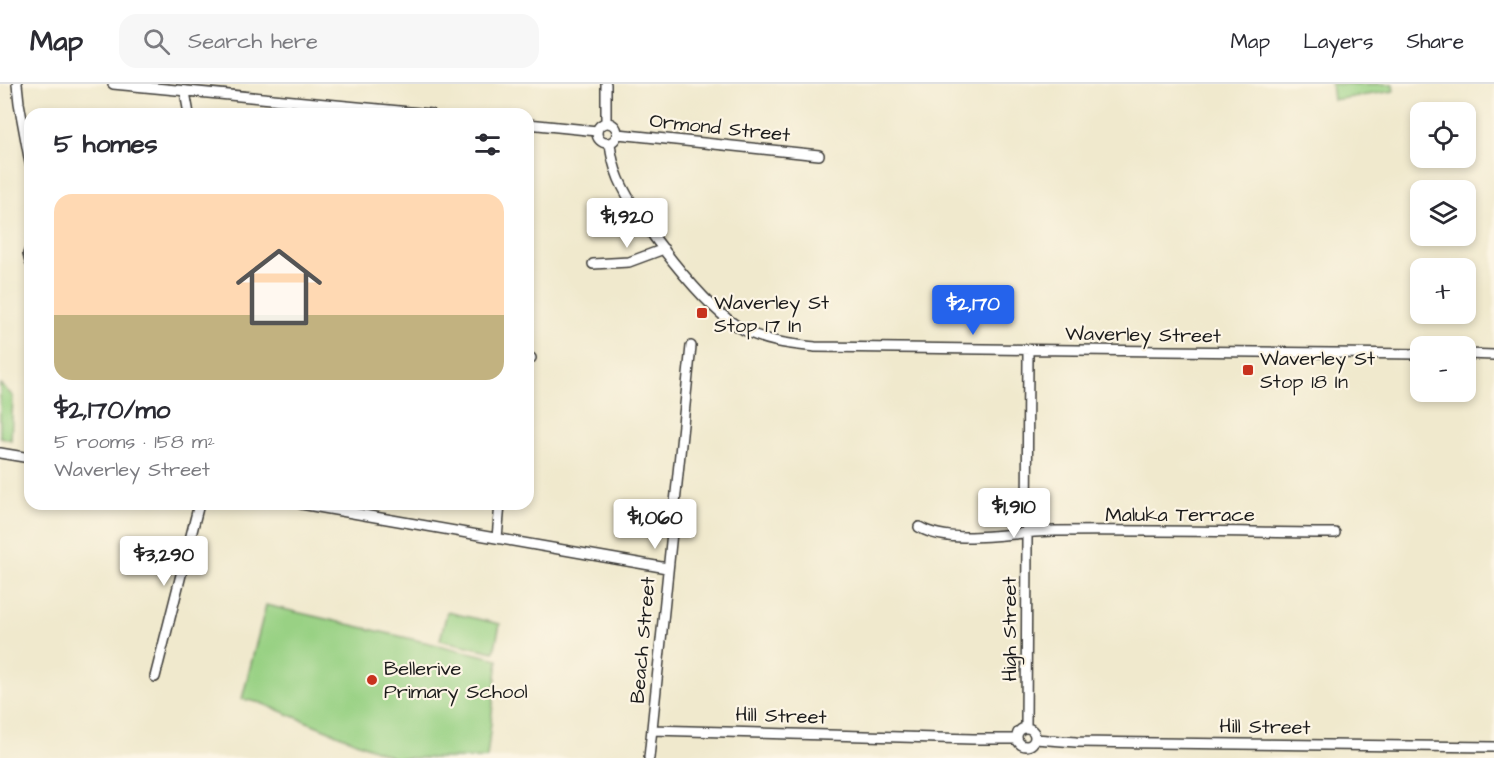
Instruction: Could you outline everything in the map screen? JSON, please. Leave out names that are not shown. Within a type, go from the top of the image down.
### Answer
[{"type":"street","points":[[17,84],[24,130]]},
{"type":"street","points":[[113,84],[364,108]]},
{"type":"street","points":[[606,84],[606,122]]},
{"type":"street","points":[[185,92],[188,108]]},
{"type":"street","points":[[606,122],[616,126],[618,135],[610,143],[600,140],[597,131],[600,125],[606,122]]},
{"type":"street","points":[[534,125],[597,131]]},
{"type":"street","name":"Ormond Street","points":[[618,135],[819,155]]},
{"type":"street","name":"Waverley Street","points":[[610,143],[615,170],[626,193],[664,249],[717,311],[742,329],[758,337],[781,343],[815,347],[1410,354]]},
{"type":"street","points":[[593,264],[629,262],[664,249]]},
{"type":"street","name":"Beach Street","points":[[649,758],[691,346]]},
{"type":"street","name":"High Street","points":[[1026,728],[1028,351]]},
{"type":"street","points":[[1476,354],[1494,355]]},
{"type":"street","points":[[0,453],[24,457]]},
{"type":"street","points":[[155,678],[197,510]]},
{"type":"street","points":[[336,510],[667,568]]},
{"type":"street","points":[[497,538],[499,510]]},
{"type":"street","name":"Maluka Terrace","points":[[919,527],[929,533],[947,536],[1005,536],[1052,531],[1335,533]]},
{"type":"street","points":[[1026,728],[1033,731],[1035,739],[1033,743],[1026,746],[1020,744],[1017,738],[1020,730],[1026,728]]},
{"type":"street","name":"Hill Street","points":[[652,729],[973,740],[1017,738]]},
{"type":"street","name":"Hill Street","points":[[1035,739],[1076,742],[1494,747]]},
{"type":"street","points":[[1026,746],[1026,758]]},
{"type":"green space","points":[[1331,84],[1393,84],[1394,91],[1333,100]]},
{"type":"green space","points":[[0,384],[13,396],[11,440],[0,437]]},
{"type":"green space","points":[[266,605],[498,659],[487,758],[395,758],[261,703],[242,699]]},
{"type":"green space","points":[[447,612],[500,624],[494,652],[440,640]]},
{"type":"place","name":"Waverley St Stop 17 In","points":[[702,313]]},
{"type":"place","name":"Waverley St Stop 18 In","points":[[1248,370]]},
{"type":"place","name":"Bellerive Primary School","points":[[372,680]]}]
